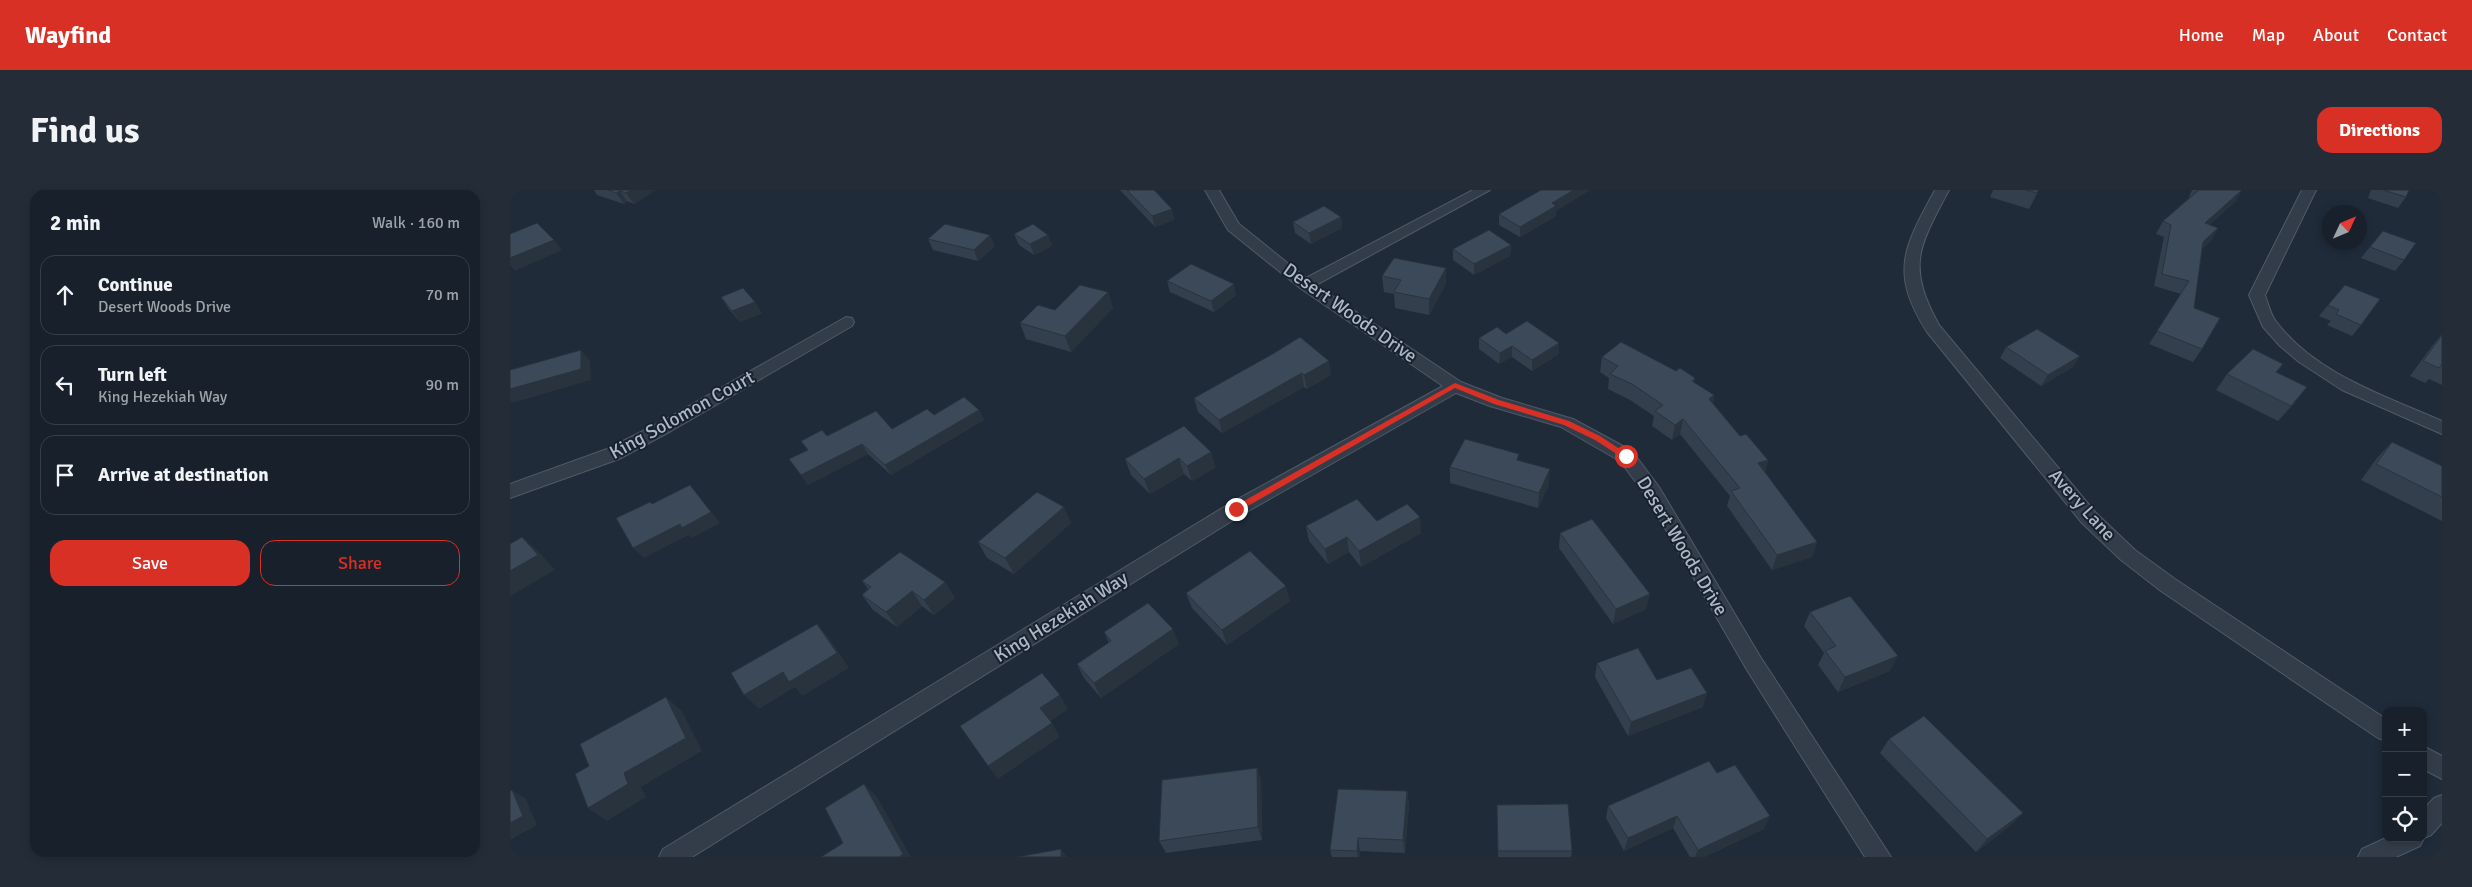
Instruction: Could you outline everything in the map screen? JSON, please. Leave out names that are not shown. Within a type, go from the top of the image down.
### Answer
[{"type":"street","name":"Desert Woods Drive","points":[[1212,190],[1233,227],[1305,285],[1455,386],[1496,402],[1567,423],[1598,438],[1626,456],[1653,492],[1754,664],[1879,857]]},
{"type":"street","points":[[1305,285],[1483,190]]},
{"type":"street","name":"Avery Lane","points":[[1942,190],[1923,226],[1911,262],[1917,298],[1933,328],[2088,518],[2128,555],[2168,585],[2382,728]]},
{"type":"street","points":[[2309,190],[2298,220],[2279,250],[2257,294],[2268,322],[2291,346],[2324,373],[2442,428]]},
{"type":"street","name":"King Solomon Court","points":[[510,491],[613,454],[846,322]]},
{"type":"street","name":"King Hezekiah Way","points":[[671,857],[1236,509],[1455,386]]},
{"type":"street","points":[[2427,759],[2442,769]]},
{"type":"street","points":[[2427,823],[2442,806]]},
{"type":"street","points":[[2370,857],[2403,842]]},
{"type":"building","points":[[608,190],[631,190],[626,193],[620,191],[616,193]]},
{"type":"building","points":[[1127,190],[1154,190],[1172,209],[1152,216]]},
{"type":"building","points":[[1541,190],[1574,190],[1552,203],[1556,206],[1520,227],[1499,214]]},
{"type":"building","points":[[2026,190],[2038,190],[2037,193]]},
{"type":"building","points":[[2199,190],[2242,190],[2205,223],[2218,228],[2203,242],[2194,308],[2220,318],[2202,349],[2157,331],[2189,281],[2162,274],[2171,225],[2163,221]]},
{"type":"building","points":[[2383,190],[2409,190],[2406,197]]},
{"type":"building","points":[[1324,206],[1341,217],[1309,233],[1293,222]]},
{"type":"building","points":[[537,223],[554,240],[510,258],[510,234]]},
{"type":"building","points":[[945,224],[990,235],[974,250],[928,239]]},
{"type":"building","points":[[1033,224],[1048,235],[1030,244],[1014,234]]},
{"type":"building","points":[[1489,230],[1511,245],[1474,264],[1453,249]]},
{"type":"building","points":[[2383,231],[2416,243],[2404,260],[2370,247]]},
{"type":"building","points":[[1394,258],[1446,268],[1429,299],[1394,292],[1401,280],[1382,276]]},
{"type":"building","points":[[1191,264],[1234,284],[1211,301],[1167,281]]},
{"type":"building","points":[[1080,285],[1108,292],[1065,336],[1020,323],[1038,305],[1055,310]]},
{"type":"building","points":[[2345,285],[2380,299],[2361,325],[2336,314],[2339,310],[2328,305]]},
{"type":"building","points":[[743,288],[755,302],[732,311],[721,297]]},
{"type":"building","points":[[1527,321],[1559,343],[1532,360],[1512,346],[1500,353],[1479,338],[1497,327],[1506,334]]},
{"type":"building","points":[[2037,329],[2080,356],[2048,375],[2006,347]]},
{"type":"building","points":[[2442,335],[2442,364],[2439,368],[2423,361]]},
{"type":"building","points":[[1300,337],[1329,361],[1304,375],[1302,373],[1219,420],[1194,398],[1276,352]]},
{"type":"building","points":[[1621,342],[1676,371],[1680,368],[1695,378],[1692,381],[1714,395],[1709,399],[1740,436],[1746,434],[1768,460],[1758,463],[1817,542],[1777,555],[1731,491],[1740,488],[1683,419],[1675,425],[1655,411],[1663,405],[1632,384],[1610,374],[1618,366],[1602,357]]},
{"type":"building","points":[[2253,349],[2283,364],[2276,372],[2307,387],[2291,406],[2227,374]]},
{"type":"building","points":[[581,350],[581,369],[510,389],[510,370]]},
{"type":"building","points":[[964,397],[979,410],[885,465],[862,444],[801,475],[789,459],[808,450],[801,441],[822,430],[827,436],[876,411],[892,429],[927,409],[934,415]]},
{"type":"building","points":[[1184,426],[1211,452],[1187,466],[1179,458],[1144,479],[1125,459]]},
{"type":"building","points":[[1465,439],[1519,454],[1517,460],[1550,469],[1539,493],[1450,467]]},
{"type":"building","points":[[2392,442],[2442,466],[2442,497],[2376,464]]},
{"type":"building","points":[[690,485],[711,512],[682,528],[680,524],[633,548],[616,518],[650,502],[652,504]]},
{"type":"building","points":[[1037,492],[1064,507],[1005,558],[978,542]]},
{"type":"building","points":[[1357,499],[1377,521],[1407,504],[1420,517],[1359,551],[1347,537],[1325,549],[1306,526]]},
{"type":"building","points":[[1592,519],[1650,594],[1616,609],[1560,533]]},
{"type":"building","points":[[522,537],[538,555],[510,571],[510,544]]},
{"type":"building","points":[[1250,551],[1286,586],[1222,630],[1186,593]]},
{"type":"building","points":[[900,552],[945,582],[924,600],[912,591],[886,612],[862,595],[871,587],[862,581]]},
{"type":"building","points":[[1850,596],[1898,656],[1845,677],[1825,651],[1836,646],[1810,612]]},
{"type":"building","points":[[1148,603],[1173,629],[1094,683],[1077,664],[1111,641],[1104,632]]},
{"type":"building","points":[[817,624],[837,653],[789,682],[783,672],[744,695],[731,673]]},
{"type":"building","points":[[1638,648],[1657,680],[1691,668],[1707,693],[1631,722],[1597,663]]},
{"type":"building","points":[[1042,673],[1060,695],[1040,708],[1052,723],[988,766],[960,726]]},
{"type":"building","points":[[666,697],[686,738],[624,773],[628,784],[588,808],[575,774],[589,766],[580,744]]},
{"type":"building","points":[[1924,716],[2023,813],[1987,839],[1889,739]]},
{"type":"building","points":[[1709,761],[1717,773],[1735,765],[1770,816],[1698,850],[1677,816],[1628,838],[1608,806]]},
{"type":"building","points":[[1257,768],[1258,827],[1159,841],[1162,780]]},
{"type":"building","points":[[864,784],[903,854],[899,857],[821,857],[843,843],[825,808]]},
{"type":"building","points":[[1338,789],[1407,791],[1403,840],[1358,838],[1357,851],[1330,850]]},
{"type":"building","points":[[512,790],[523,816],[510,823],[510,791]]},
{"type":"building","points":[[1568,804],[1572,851],[1498,851],[1497,805]]},
{"type":"building","points":[[1061,849],[1061,857],[1017,857]]},
{"type":"route","points":[[1236,509],[1455,386],[1496,402],[1567,423],[1598,438],[1626,456]]}]
